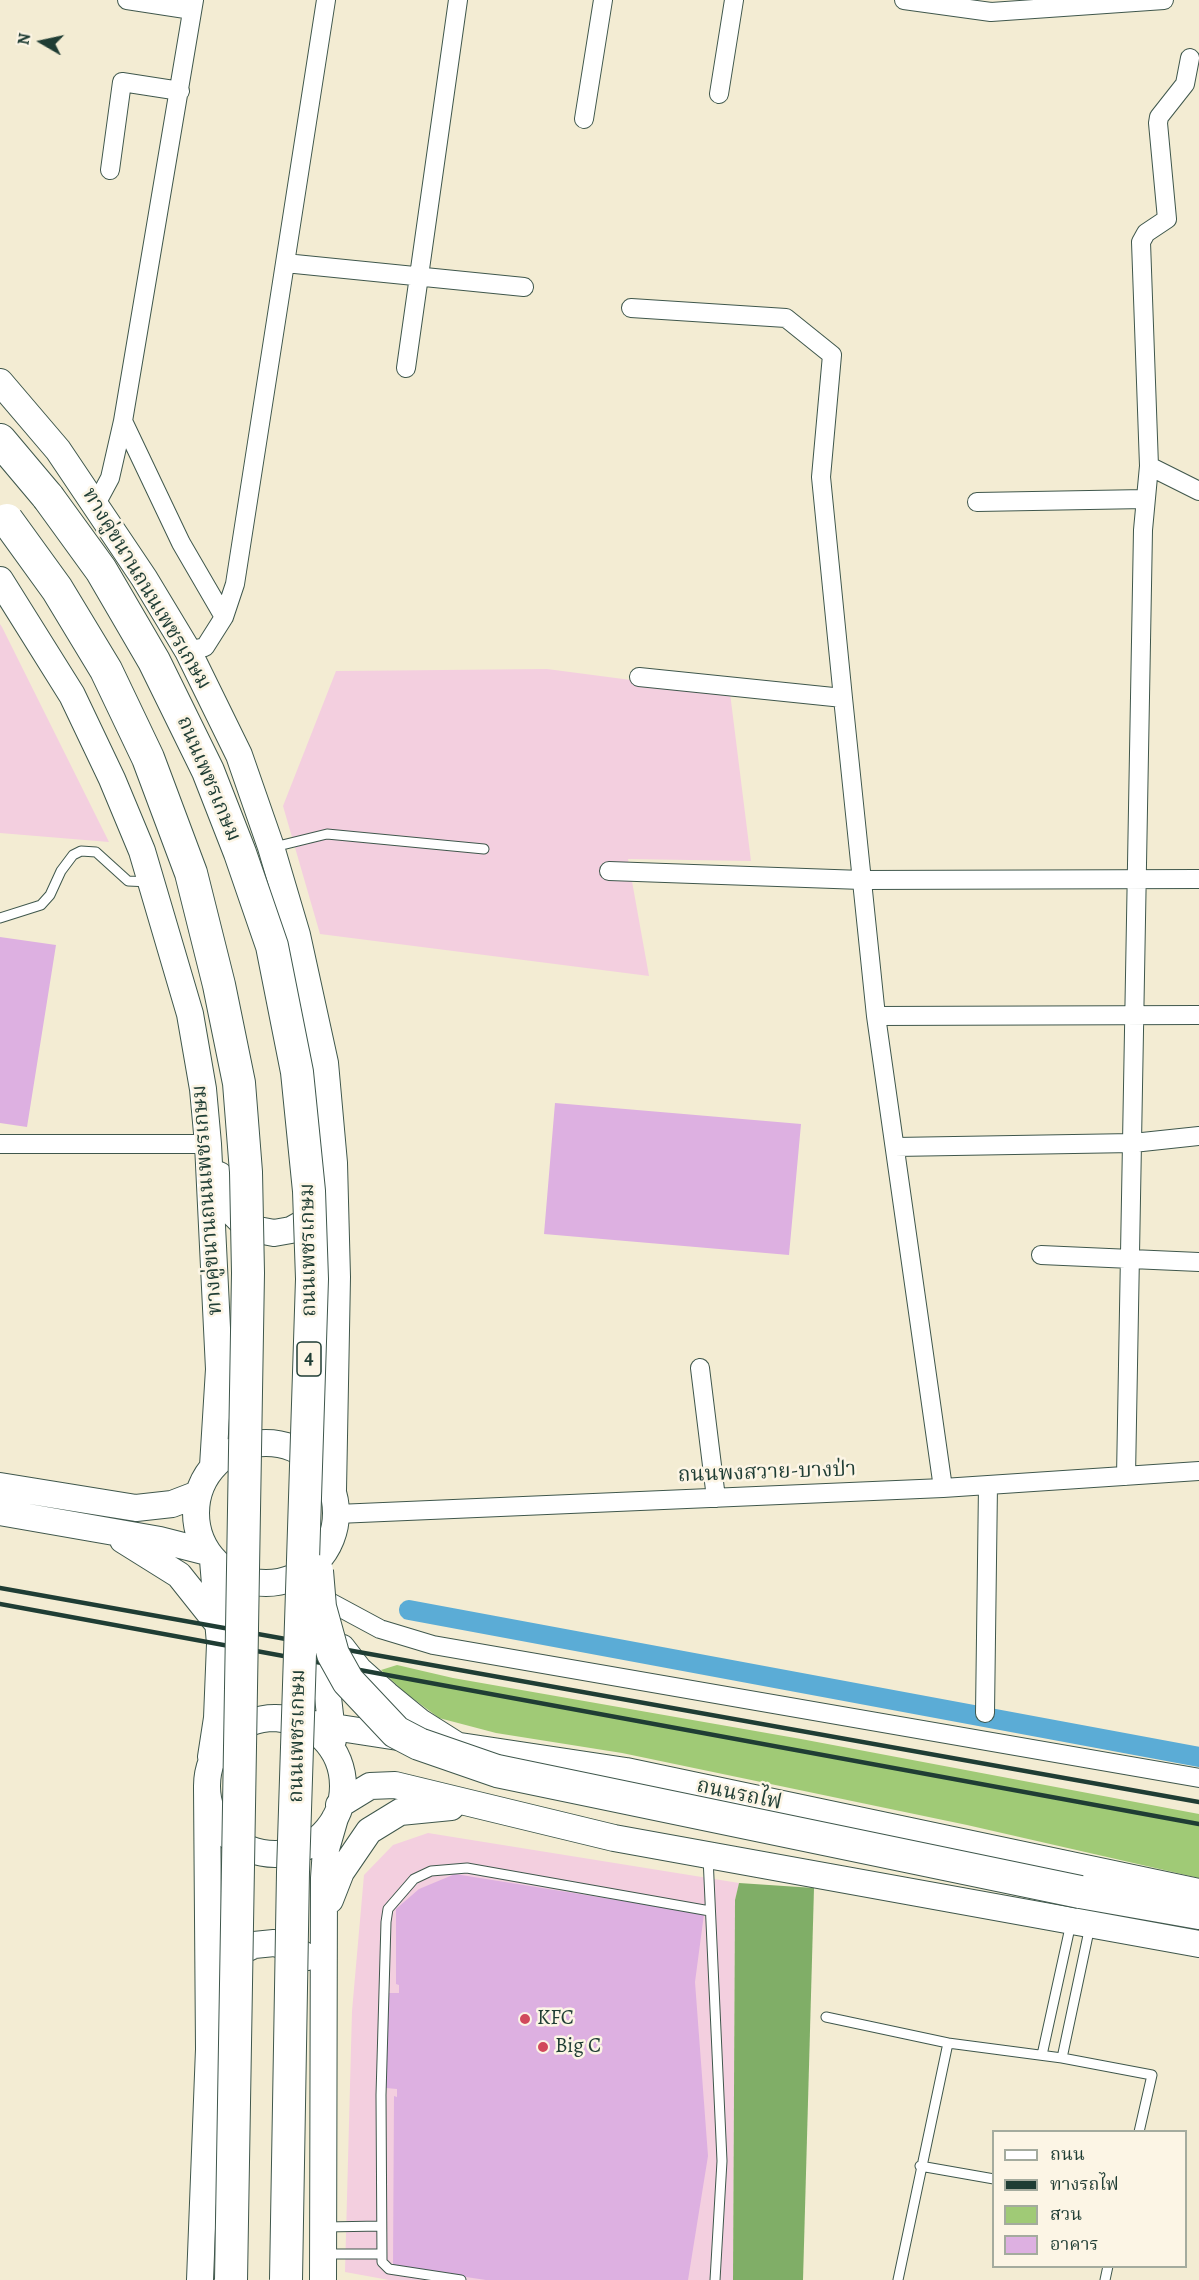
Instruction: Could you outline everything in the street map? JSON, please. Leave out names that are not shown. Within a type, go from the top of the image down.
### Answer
[{"type":"highway","name":"ถนนเพชรเกษม","points":[[0,440],[48,497],[101,570],[154,661],[208,771],[240,853],[272,946],[297,1072],[309,1191],[312,1280],[293,1872],[286,2280]]},
{"type":"highway","points":[[4,516],[57,589],[106,670],[148,758],[190,873],[219,985],[239,1083],[246,1172],[248,1273],[231,2280]]},
{"type":"highway","points":[[312,1280],[315,1548],[320,1607],[333,1654],[348,1681],[396,1732],[419,1744],[497,1771],[1081,1912],[1199,1913]]},
{"type":"main road","name":"ทางคู่ขนานถนนเพชรเกษม","points":[[0,382],[58,450],[96,504],[188,651],[239,756],[272,848],[297,935],[325,1063],[334,1163],[337,1277],[334,1514]]},
{"type":"main road","name":"ทางคู่ขนานถนนเพชรเกษม","points":[[0,580],[72,695],[112,779],[151,882],[190,1014],[203,1089],[208,1144],[219,1370],[213,1466]]},
{"type":"main road","points":[[203,1089],[224,1198],[232,1212],[243,1223],[258,1230],[274,1233],[291,1230],[307,1221],[319,1208],[325,1191],[325,1063]]},
{"type":"main road","points":[[256,1443],[280,1443],[303,1452],[321,1469],[334,1514],[323,1555],[308,1570],[290,1580],[269,1584],[248,1582],[229,1574],[210,1556],[198,1533],[195,1514],[198,1494],[213,1466],[232,1451],[256,1443]]},
{"type":"main road","points":[[0,1486],[136,1508],[172,1504],[198,1494]]},
{"type":"main road","points":[[0,1512],[160,1540],[210,1556]]},
{"type":"main road","name":"ถนนเพชรเกษม","points":[[334,1514],[324,1664],[329,1726],[340,1767]]},
{"type":"main road","points":[[111,1533],[178,1575],[218,1624]]},
{"type":"main road","points":[[209,2049],[208,1777],[217,1718],[218,1624],[210,1556]]},
{"type":"main road","points":[[328,1610],[343,1650],[359,1670],[420,1722],[458,1746]]},
{"type":"main road","points":[[337,1811],[342,1786],[340,1767],[330,1747],[316,1731],[286,1719],[254,1721],[234,1731],[219,1746],[208,1777],[211,1810],[222,1829],[239,1844],[259,1852],[281,1854],[303,1848],[321,1835],[337,1811],[370,1786],[382,1784],[615,1838],[1081,1912],[1199,1944]]},
{"type":"main road","name":"ถนนรถไฟ","points":[[286,1719],[626,1771],[1199,1892]]},
{"type":"main road","points":[[615,1838],[597,1828],[589,1809],[589,1798],[592,1789],[607,1775],[626,1771]]},
{"type":"main road","points":[[324,1917],[341,1872],[352,1852],[369,1831],[382,1822],[400,1812],[415,1808],[490,1808]]},
{"type":"main road","name":"ถนนเพชรเกษม","points":[[323,2280],[326,1849],[337,1811]]},
{"type":"main road","points":[[200,2280],[209,2049],[214,1984],[223,1967],[237,1953],[254,1945],[274,1943],[291,1947],[307,1956],[315,1973],[325,2038]]},
{"type":"street","points":[[96,504],[110,478],[123,421],[193,5],[127,0]]},
{"type":"street","points":[[188,651],[205,647],[224,617],[235,584],[326,0]]},
{"type":"street","points":[[406,368],[458,0]]},
{"type":"street","points":[[584,120],[603,0]]},
{"type":"street","points":[[719,94],[734,0]]},
{"type":"street","points":[[904,0],[961,3],[991,12],[1164,0]]},
{"type":"street","points":[[1126,1476],[1145,499],[1149,466],[1142,242],[1146,233],[1167,219],[1158,123],[1159,117],[1185,84],[1190,58]]},
{"type":"street","points":[[110,170],[122,82],[180,91]]},
{"type":"street","points":[[285,263],[524,287]]},
{"type":"street","points":[[631,308],[786,318],[832,355],[821,477],[876,1016],[944,1488]]},
{"type":"street","points":[[123,421],[182,543],[224,617]]},
{"type":"street","points":[[1149,466],[1199,491]]},
{"type":"street","points":[[976,502],[1145,499]]},
{"type":"street","points":[[639,677],[843,698]]},
{"type":"street","points":[[609,871],[862,880],[1199,879]]},
{"type":"street","points":[[876,1016],[1199,1015]]},
{"type":"street","points":[[895,1147],[1133,1143],[1199,1136]]},
{"type":"street","points":[[0,1144],[208,1144]]},
{"type":"street","points":[[1041,1255],[1199,1262]]},
{"type":"street","points":[[700,1368],[716,1498]]},
{"type":"street","name":"ถนนพงสวาย-บางป่า","points":[[334,1514],[944,1488],[1199,1471]]},
{"type":"street","points":[[985,1713],[988,1485]]},
{"type":"street","points":[[328,1610],[433,1645],[1199,1778]]},
{"type":"lane","points":[[272,848],[327,834],[484,849]]},
{"type":"lane","points":[[0,918],[41,905],[50,895],[61,871],[73,855],[81,850],[96,852],[128,881],[138,884],[151,882]]},
{"type":"lane","points":[[708,1854],[722,2161],[715,2280]]},
{"type":"lane","points":[[461,2280],[388,2269],[384,2267],[381,2254],[381,2095],[388,1909],[405,1888],[431,1871],[467,1868],[710,1911]]},
{"type":"lane","points":[[1042,2055],[1081,1912]]},
{"type":"lane","points":[[1062,2058],[1081,1912]]},
{"type":"lane","points":[[826,2017],[948,2043],[1062,2058],[1152,2075],[1139,2130]]},
{"type":"lane","points":[[898,2280],[920,2166],[948,2043]]},
{"type":"lane","points":[[920,2166],[992,2179]]},
{"type":"lane","points":[[323,2227],[381,2226]]},
{"type":"lane","points":[[323,2254],[381,2254]]},
{"type":"shaded area","points":[[0,624],[2,627],[109,842],[0,833]]},
{"type":"shaded area","points":[[547,669],[730,693],[751,861],[628,859],[649,976],[320,934],[283,806],[336,671]]},
{"type":"shaded area","name":"Big C","points":[[428,1833],[739,1883],[735,1900],[733,2280],[389,2280],[345,2272],[352,2011],[364,1875],[393,1845]]},
{"type":"green space","points":[[397,1665],[453,1678],[801,1739],[1199,1814],[1199,1878],[967,1825],[622,1753],[496,1733],[439,1718],[403,1691],[381,1670]]},
{"type":"green space","points":[[739,1883],[814,1888],[803,2280],[733,2280],[735,1900]]},
{"type":"building","points":[[0,937],[56,945],[27,1127],[0,1123]]},
{"type":"building","points":[[555,1103],[801,1124],[789,1255],[544,1234]]},
{"type":"building","name":"Big C","points":[[455,1874],[704,1914],[695,1982],[708,2156],[688,2280],[486,2280],[393,2266],[394,2096],[397,2097],[397,2089],[386,2088],[386,2007],[389,2007],[389,1993],[399,1993],[399,1985],[396,1984],[396,1909],[419,1889]]},
{"type":"waterway","points":[[409,1610],[1199,1757]]},
{"type":"railway","points":[[0,1588],[1199,1802]]},
{"type":"railway","points":[[0,1604],[1199,1824]]},
{"type":"place","name":"KFC","points":[[525,2019]]},
{"type":"place","name":"Big C","points":[[543,2047]]}]
